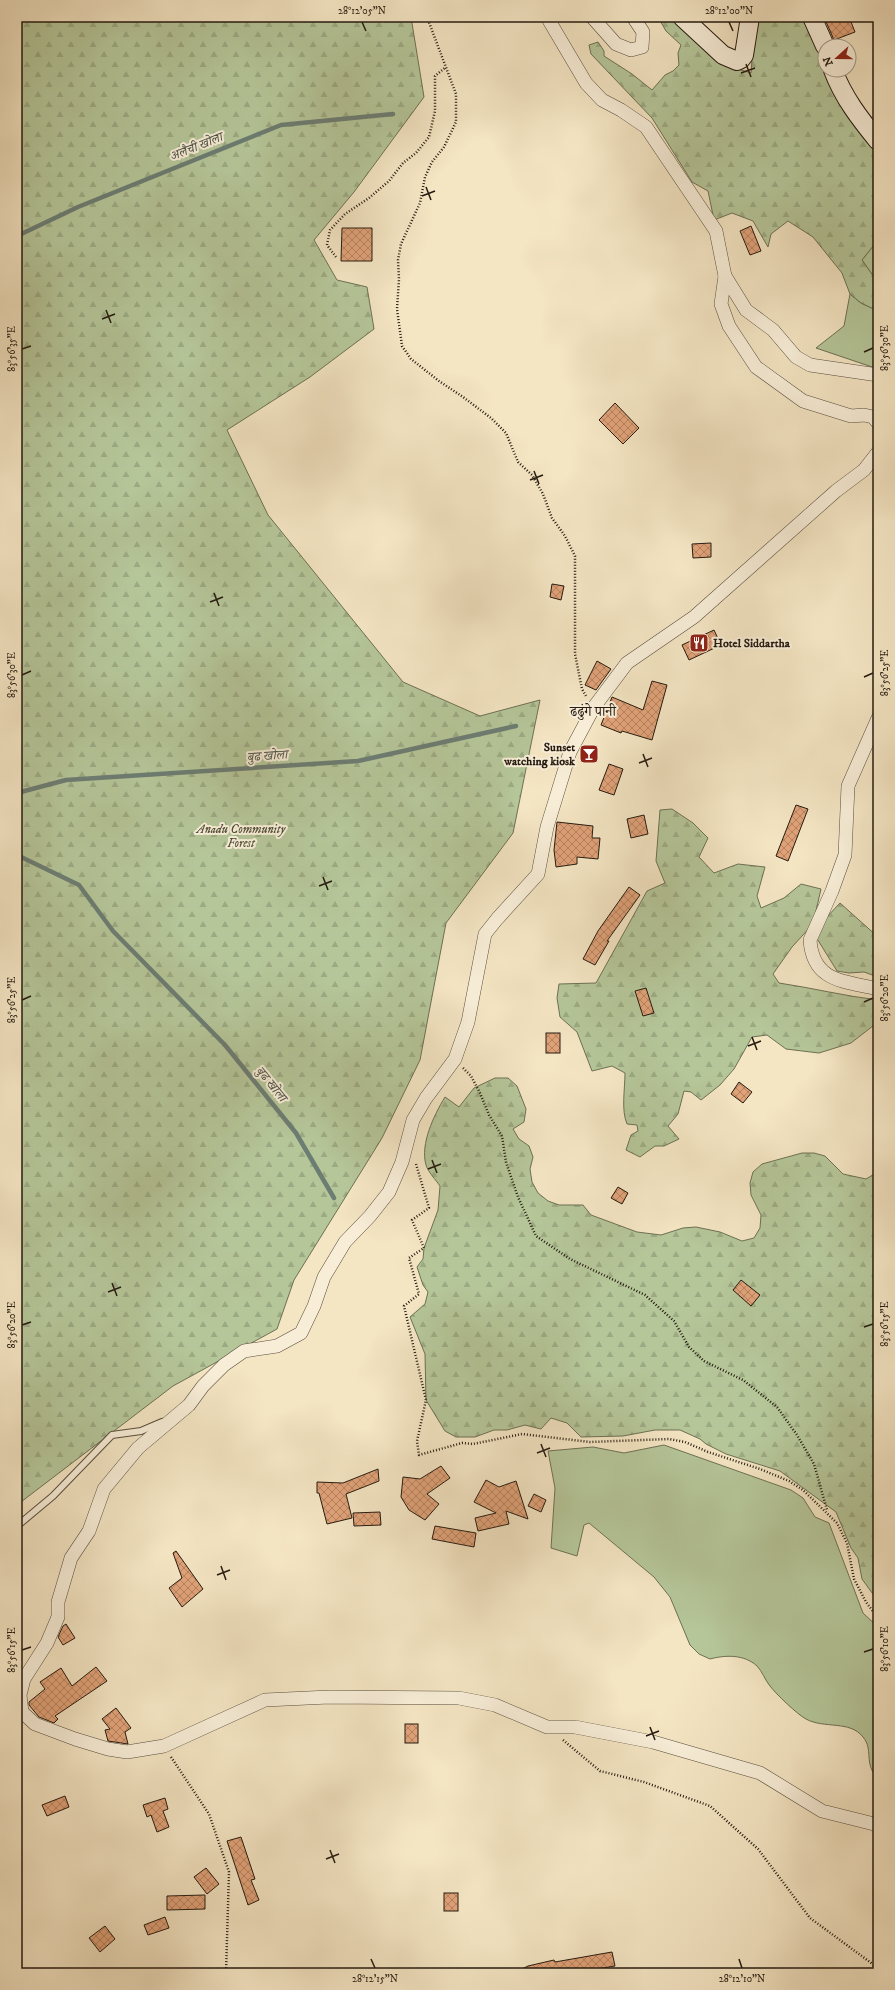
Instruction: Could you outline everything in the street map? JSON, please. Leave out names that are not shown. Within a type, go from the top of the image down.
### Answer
[{"type":"main road","points":[[682,17],[724,55],[737,61],[744,55],[750,17]]},
{"type":"main road","points":[[812,17],[821,38]]},
{"type":"main road","points":[[836,78],[843,93],[857,116],[878,141]]},
{"type":"street","points":[[547,17],[586,83],[602,100],[621,110],[646,127],[716,231],[725,276],[721,304],[729,326],[756,367],[802,401],[851,416],[864,415],[873,417],[878,423]]},
{"type":"street","points":[[592,17],[616,44],[631,50],[642,47],[643,32],[633,17]]},
{"type":"street","points":[[725,276],[746,310],[773,330],[796,357],[810,366],[878,375]]},
{"type":"street","points":[[878,452],[864,470],[836,491],[694,617],[627,664],[594,708],[570,752],[547,828],[538,874],[485,934],[468,1022],[455,1059],[426,1098],[413,1120],[402,1162],[388,1192],[370,1216],[344,1242],[324,1277],[314,1306],[301,1333],[277,1346],[244,1351],[224,1365],[176,1416],[138,1448],[104,1490],[89,1531],[71,1558],[58,1602],[58,1617],[47,1643],[24,1679],[20,1695],[22,1712],[36,1724],[75,1739],[108,1749],[127,1752],[164,1746],[264,1700],[329,1697],[459,1698],[495,1705],[547,1727],[575,1727],[653,1742],[760,1773],[822,1811],[878,1825]]},
{"type":"street","points":[[878,718],[848,786],[845,855],[810,940],[811,948],[820,969],[829,977],[847,983],[878,988]]},
{"type":"lane","points":[[17,1526],[53,1496],[112,1435],[141,1431],[176,1416]]},
{"type":"path","points":[[427,17],[456,94],[456,122],[444,148],[432,162],[425,177],[420,203],[401,244],[398,260],[399,279],[397,309],[402,346],[411,359],[491,418],[506,433],[518,462],[532,475],[543,494],[552,518],[565,536],[575,556],[575,654],[582,689],[594,708]]},
{"type":"path","points":[[336,257],[327,245],[330,230],[345,214],[369,198],[389,181],[403,163],[416,153],[429,137],[435,111],[435,76],[446,67]]},
{"type":"path","points":[[455,1059],[471,1076],[489,1114],[502,1136],[506,1162],[518,1197],[536,1236],[570,1259],[645,1295],[674,1321],[689,1347],[704,1361],[743,1380],[777,1407],[797,1435],[814,1464],[827,1512]]},
{"type":"path","points":[[417,1157],[416,1165],[429,1208],[412,1220],[424,1248],[409,1258],[419,1294],[404,1306],[426,1400],[416,1442],[419,1455],[462,1443],[473,1444],[522,1434],[590,1442],[669,1438],[685,1442],[708,1452],[773,1473],[803,1490],[837,1523],[846,1539],[851,1570],[858,1589],[878,1618]]},
{"type":"path","points":[[547,1727],[600,1771],[644,1782],[710,1806],[758,1849],[810,1918],[878,1968]]},
{"type":"path","points":[[164,1746],[209,1814],[229,1872],[226,1973]]},
{"type":"green space","name":"Anadu Community Forest","points":[[17,17],[411,17],[424,97],[354,192],[314,240],[337,280],[367,287],[374,329],[310,377],[227,430],[268,515],[403,682],[480,716],[540,700],[513,833],[446,923],[420,1060],[382,1138],[294,1280],[277,1329],[173,1386],[17,1505]]},
{"type":"green space","points":[[658,17],[673,17],[735,68],[751,73],[755,17],[807,17],[817,43],[817,78],[831,78],[839,104],[849,112],[878,145],[878,240],[862,260],[878,281],[878,311],[861,303],[850,294],[842,273],[813,237],[788,221],[771,234],[768,247],[753,221],[732,213],[714,220],[708,191],[692,182],[652,118],[591,54],[589,45],[598,42],[604,51],[604,56],[632,74],[652,90],[665,75],[673,71],[679,65],[678,53],[681,45],[666,31]]},
{"type":"green space","points":[[878,240],[878,281],[862,260]]},
{"type":"green space","points":[[850,294],[861,303],[878,311],[878,369],[816,348],[844,326]]},
{"type":"green space","points":[[672,809],[693,823],[708,838],[699,857],[714,873],[738,864],[765,867],[757,896],[761,908],[784,898],[801,884],[821,889],[813,924],[792,947],[773,974],[779,983],[878,1000],[878,1022],[851,1043],[819,1053],[786,1049],[767,1035],[752,1037],[734,1069],[720,1085],[701,1100],[691,1092],[684,1091],[678,1114],[668,1126],[679,1139],[664,1146],[655,1146],[640,1157],[626,1150],[631,1135],[638,1131],[637,1125],[627,1124],[625,1118],[625,1073],[612,1066],[592,1071],[577,1032],[560,1017],[557,998],[559,984],[596,983],[647,891],[665,883],[656,861],[660,810]]},
{"type":"green space","points":[[840,903],[878,937],[878,977],[864,972],[849,973],[837,971],[816,937],[825,919]]},
{"type":"green space","points":[[495,1078],[508,1078],[517,1086],[526,1109],[524,1122],[513,1129],[519,1139],[529,1146],[533,1157],[530,1169],[532,1182],[538,1193],[548,1201],[559,1205],[583,1205],[591,1215],[637,1232],[661,1235],[683,1228],[696,1227],[720,1232],[742,1241],[754,1238],[760,1228],[761,1215],[751,1195],[750,1183],[753,1172],[762,1164],[802,1153],[814,1153],[825,1156],[843,1174],[866,1179],[876,1173],[878,1160],[878,1601],[862,1579],[858,1558],[851,1548],[836,1512],[780,1471],[726,1454],[706,1444],[700,1439],[680,1430],[655,1430],[623,1436],[581,1437],[567,1423],[551,1418],[541,1429],[525,1425],[507,1430],[494,1430],[475,1437],[456,1437],[445,1431],[426,1400],[425,1354],[410,1317],[425,1304],[428,1292],[423,1285],[417,1267],[423,1259],[424,1248],[438,1210],[440,1186],[426,1165],[426,1139],[445,1097],[459,1107],[474,1088]]},
{"type":"green space","points":[[664,1445],[791,1490],[803,1498],[815,1517],[829,1523],[863,1613],[878,1627],[878,1779],[871,1768],[866,1742],[858,1732],[844,1726],[821,1724],[802,1717],[773,1690],[757,1666],[746,1659],[728,1656],[710,1659],[699,1654],[690,1645],[670,1597],[654,1577],[589,1523],[584,1525],[577,1556],[551,1548],[555,1488],[548,1451],[593,1447],[624,1453]]},
{"type":"building","points":[[824,17],[849,17],[855,32],[839,38],[833,38]]},
{"type":"building","points":[[751,226],[761,251],[750,255],[740,231]]},
{"type":"building","points":[[342,228],[372,228],[372,261],[341,261]]},
{"type":"building","points":[[615,403],[639,428],[623,444],[599,420]]},
{"type":"building","points":[[711,543],[711,557],[693,558],[692,544]]},
{"type":"building","points":[[552,584],[564,586],[561,600],[550,597]]},
{"type":"building","points":[[714,630],[721,645],[689,660],[682,645]]},
{"type":"building","points":[[597,661],[611,669],[596,690],[585,685]]},
{"type":"building","points":[[652,681],[667,685],[652,740],[622,731],[621,733],[601,725],[612,697],[643,710]]},
{"type":"building","points":[[609,764],[623,769],[614,795],[599,790]]},
{"type":"building","points":[[796,805],[808,809],[788,861],[776,856]]},
{"type":"building","points":[[644,815],[648,834],[631,838],[627,819]]},
{"type":"building","points":[[557,822],[593,826],[592,838],[600,838],[598,859],[577,857],[577,864],[556,867],[554,850]]},
{"type":"building","points":[[629,887],[640,895],[607,941],[609,941],[595,965],[583,959],[598,931]]},
{"type":"building","points":[[646,988],[654,1013],[643,1016],[635,991]]},
{"type":"building","points":[[546,1033],[560,1033],[560,1053],[546,1053]]},
{"type":"building","points":[[739,1082],[752,1092],[743,1103],[731,1094]]},
{"type":"building","points":[[618,1187],[628,1193],[622,1204],[611,1198]]},
{"type":"building","points":[[741,1280],[760,1295],[751,1306],[733,1290]]},
{"type":"building","points":[[441,1466],[450,1478],[427,1494],[439,1504],[425,1520],[409,1510],[401,1497],[403,1477],[420,1479]]},
{"type":"building","points":[[378,1469],[379,1481],[346,1494],[352,1518],[327,1524],[319,1493],[317,1493],[317,1482],[343,1483]]},
{"type":"building","points":[[486,1480],[499,1487],[516,1481],[528,1519],[506,1511],[509,1524],[478,1531],[475,1518],[496,1513],[474,1502]]},
{"type":"building","points":[[534,1494],[546,1500],[541,1512],[528,1506]]},
{"type":"building","points":[[380,1512],[381,1525],[354,1526],[353,1513]]},
{"type":"building","points":[[435,1526],[476,1533],[474,1547],[432,1539]]},
{"type":"building","points":[[176,1551],[203,1589],[182,1607],[169,1588],[182,1578],[173,1553]]},
{"type":"building","points":[[66,1624],[75,1638],[63,1645],[58,1637],[63,1626]]},
{"type":"building","points":[[96,1667],[107,1681],[55,1716],[58,1719],[54,1723],[39,1717],[29,1705],[29,1702],[45,1689],[40,1682],[61,1668],[72,1686]]},
{"type":"building","points":[[116,1708],[131,1728],[125,1732],[128,1744],[108,1741],[105,1730],[110,1729],[102,1719]]},
{"type":"building","points":[[405,1724],[418,1724],[418,1743],[405,1743]]},
{"type":"building","points":[[65,1796],[69,1807],[47,1816],[42,1805]]},
{"type":"building","points":[[165,1798],[168,1809],[163,1811],[169,1827],[157,1832],[151,1815],[147,1817],[143,1805]]},
{"type":"building","points":[[241,1837],[255,1879],[251,1880],[259,1900],[248,1905],[227,1841]]},
{"type":"building","points":[[206,1868],[219,1884],[207,1894],[194,1877]]},
{"type":"building","points":[[444,1893],[458,1893],[458,1911],[444,1911]]},
{"type":"building","points":[[205,1895],[205,1909],[167,1910],[167,1896]]},
{"type":"building","points":[[165,1917],[169,1928],[148,1935],[144,1925]]},
{"type":"building","points":[[105,1926],[115,1939],[100,1952],[89,1938]]},
{"type":"building","points":[[612,1952],[615,1966],[573,1973],[522,1973],[522,1969],[528,1966],[554,1960],[555,1962]]},
{"type":"waterway","name":"अलैची खोला","points":[[17,236],[78,207],[281,125],[393,114]]},
{"type":"waterway","name":"बुढ खोला","points":[[17,793],[66,780],[358,761],[516,726]]},
{"type":"waterway","name":"बुढ खोला","points":[[17,855],[79,885],[113,931],[225,1045],[296,1133],[334,1198]]},
{"type":"place","name":"Hotel Siddartha","points":[[699,643]]},
{"type":"place","name":"Sunset watching kiosk","points":[[589,754]]},
{"type":"district","name":"ढढुंगे पानी","points":[[593,712]]}]
